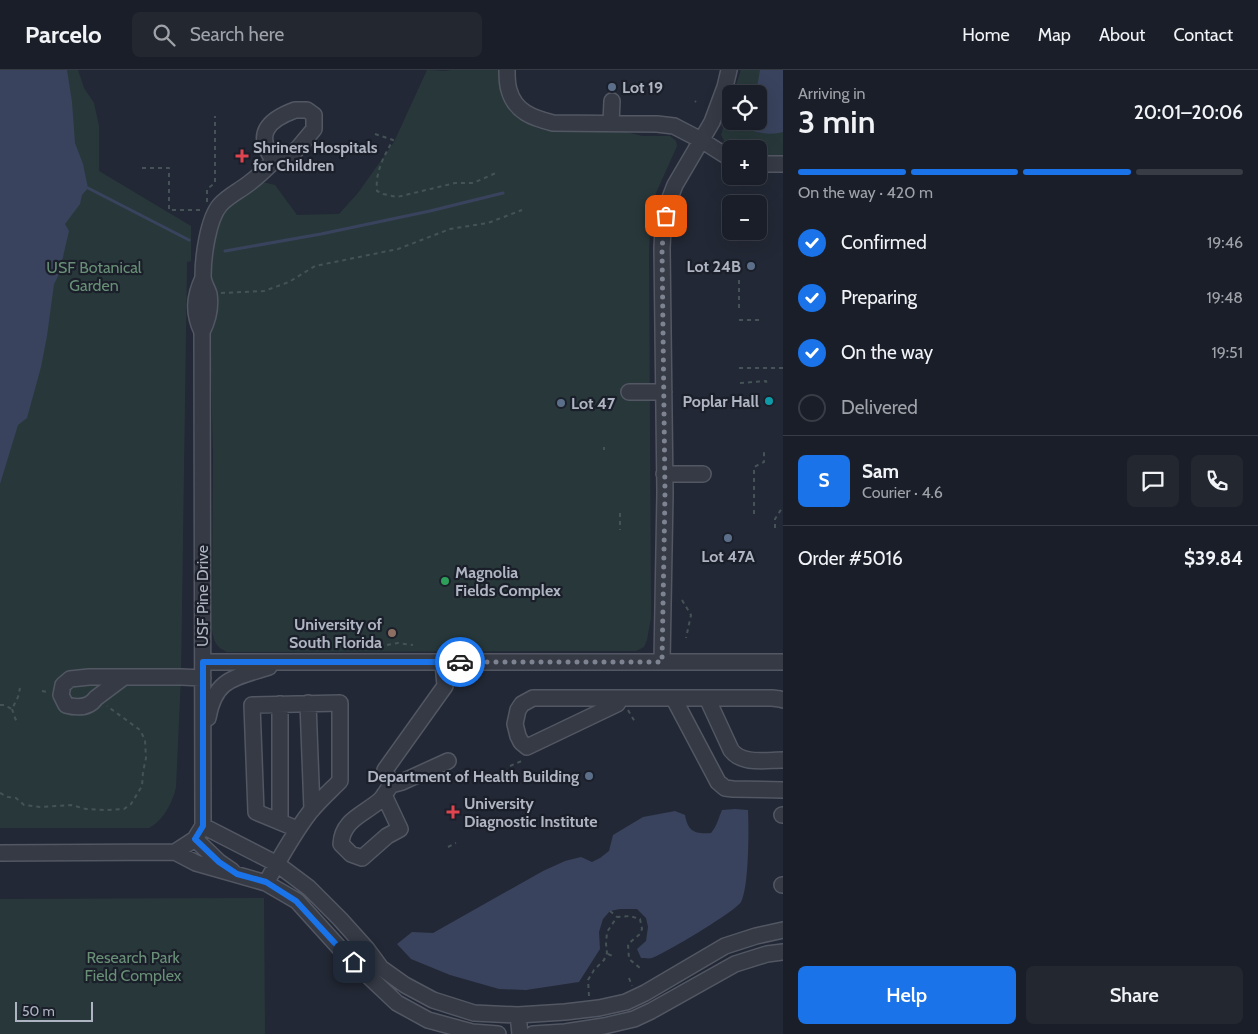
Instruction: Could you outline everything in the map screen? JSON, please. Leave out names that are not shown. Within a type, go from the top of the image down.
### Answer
[{"type":"street","points":[[507,70],[508,90],[515,103],[524,113],[537,120],[553,124],[657,124],[674,126],[722,153]]},
{"type":"street","points":[[662,662],[664,392],[662,248],[664,229],[668,203],[675,185],[712,122],[729,70]]},
{"type":"street","points":[[611,124],[612,100]]},
{"type":"street","points":[[202,332],[197,321],[196,301],[198,289],[203,278],[204,256],[209,228],[219,206],[257,177],[274,161]]},
{"type":"street","points":[[767,164],[783,164]]},
{"type":"street","points":[[202,332],[207,321],[209,308],[209,294],[203,278]]},
{"type":"street","name":"USF Pine Drive","points":[[199,832],[203,751],[202,332]]},
{"type":"street","points":[[629,392],[664,392]]},
{"type":"street","points":[[664,474],[703,474]]},
{"type":"street","points":[[203,662],[783,662]]},
{"type":"street","points":[[203,751],[210,706],[226,682],[282,662]]},
{"type":"street","points":[[443,662],[445,686],[418,735],[385,770],[387,790],[448,761]]},
{"type":"street","points":[[124,676],[93,702],[85,706],[72,708],[66,705],[61,695],[63,685],[70,679],[124,676],[203,678]]},
{"type":"street","points":[[623,702],[527,747],[518,736],[515,724],[518,710],[527,700],[539,697],[623,702],[707,698],[772,698],[783,700]]},
{"type":"street","points":[[707,698],[735,756],[750,760],[783,760]]},
{"type":"street","points":[[674,699],[721,786],[733,789],[783,790]]},
{"type":"street","points":[[308,703],[312,810]]},
{"type":"street","points":[[266,882],[297,829],[312,810],[340,781],[340,703],[252,705],[256,812],[297,829]]},
{"type":"street","points":[[280,704],[280,821]]},
{"type":"street","points":[[199,832],[219,862],[237,874]]},
{"type":"street","points":[[175,852],[199,832],[215,834],[277,864],[309,888],[340,919],[381,968],[405,985],[433,1000],[474,1013],[518,1015],[565,1012],[626,1002],[725,946],[783,930]]},
{"type":"street","points":[[0,853],[175,852],[196,863],[266,882],[296,901],[344,953],[397,1003],[428,1020],[472,1032],[498,1034]]},
{"type":"street","points":[[533,1034],[565,1032],[604,1026],[634,1018],[651,1011],[735,964],[767,954],[783,952]]},
{"type":"street","points":[[518,1015],[520,1034]]},
{"type":"path","points":[[206,203],[206,189],[216,183],[215,116]]},
{"type":"path","points":[[375,134],[393,140],[382,161],[376,181],[377,191],[383,194],[398,197],[455,183],[473,183],[496,173]]},
{"type":"path","points":[[142,168],[169,168],[170,210],[206,210]]},
{"type":"path","points":[[209,294],[264,291],[289,282],[315,266],[398,249],[450,229],[488,223],[522,210]]},
{"type":"path","points":[[739,280],[739,308]]},
{"type":"path","points":[[739,320],[761,320]]},
{"type":"path","points":[[739,368],[783,368]]},
{"type":"path","points":[[740,383],[766,381],[766,385]]},
{"type":"path","points":[[754,514],[754,467],[764,462],[764,449]]},
{"type":"path","points":[[775,528],[775,519],[782,508]]},
{"type":"path","points":[[620,513],[620,530]]},
{"type":"path","points":[[682,600],[691,615],[686,638]]},
{"type":"path","points":[[387,645],[398,643],[413,645]]},
{"type":"path","points":[[18,724],[12,709],[20,688]]},
{"type":"path","points":[[0,794],[16,798],[24,805],[41,807],[71,805],[86,809],[106,810],[124,809],[131,804],[142,786],[146,758],[145,740],[140,730],[96,698]]},
{"type":"path","points":[[623,702],[635,722]]},
{"type":"path","points":[[0,705],[12,709]]},
{"type":"path","points":[[510,766],[530,757]]},
{"type":"path","points":[[448,847],[456,843]]},
{"type":"path","points":[[610,911],[617,917],[630,916],[640,920],[642,929],[640,934],[628,944],[629,959],[640,968]]},
{"type":"path","points":[[591,1009],[588,980],[594,970],[604,960],[607,953],[607,932],[617,917]]},
{"type":"path","points":[[607,953],[615,957]]},
{"type":"path","points":[[629,978],[634,990]]},
{"type":"green space","name":"USF Botanical Garden","points":[[0,70],[78,70],[84,88],[94,103],[99,126],[99,171],[191,226],[191,261],[187,262],[181,677],[176,787],[167,810],[159,821],[149,828],[0,828]]},
{"type":"green space","points":[[427,70],[499,70],[512,110],[523,121],[537,128],[548,131],[622,131],[642,136],[670,136],[676,141],[677,146],[656,193],[651,219],[649,249],[651,618],[644,647],[636,651],[227,652],[220,648],[215,641],[212,630],[213,451],[208,253],[221,214],[239,197],[262,182],[275,185],[297,215],[339,214],[358,193],[394,142]]},
{"type":"green space","points":[[741,70],[783,70],[783,155],[767,156],[767,140],[724,140],[721,135],[722,130],[767,130],[767,85],[736,85]]},
{"type":"green space","name":"Research Park Field Complex","points":[[264,898],[265,1034],[0,1034],[0,899]]},
{"type":"water","points":[[0,70],[67,70],[75,143],[83,164],[88,188],[82,195],[80,204],[65,224],[69,231],[59,274],[54,284],[41,367],[27,418],[18,425],[0,484]]},
{"type":"water","points":[[760,70],[783,70],[783,132],[772,134],[751,130],[767,130],[767,85],[758,85]]},
{"type":"water","points":[[722,810],[748,810],[747,871],[741,902],[727,914],[699,932],[652,958],[641,958],[637,949],[646,941],[648,927],[646,918],[637,909],[610,911],[603,919],[599,932],[600,949],[579,982],[526,990],[499,989],[450,975],[411,959],[397,944],[412,932],[433,933],[543,871],[565,861],[581,857],[592,862],[600,858],[609,851],[613,835],[643,817],[675,811],[685,815],[688,825],[693,831],[711,833]]},
{"type":"waterway","points":[[88,188],[189,240]]},
{"type":"waterway","points":[[225,251],[321,234],[430,211],[503,193]]},
{"type":"way so far","points":[[460,662],[662,662],[665,493],[662,248],[666,216]]},
{"type":"place","name":"Lot 19","points":[[612,87]]},
{"type":"place","name":"Shriners Hospitals for Children","points":[[242,156]]},
{"type":"place","name":"Lot 24B","points":[[751,266]]},
{"type":"place","name":"Poplar Hall","points":[[769,401]]},
{"type":"place","name":"Lot 47","points":[[561,403]]},
{"type":"place","name":"Lot 47A","points":[[728,538]]},
{"type":"place","name":"Magnolia Fields Complex","points":[[445,581]]},
{"type":"place","name":"University of South Florida","points":[[392,633]]},
{"type":"place","name":"Department of Health Building","points":[[589,776]]},
{"type":"place","name":"University Diagnostic Institute","points":[[453,812]]},
{"type":"route","points":[[354,962],[296,901],[266,882],[237,874],[219,862],[195,839],[203,826],[203,662],[460,662]]}]
